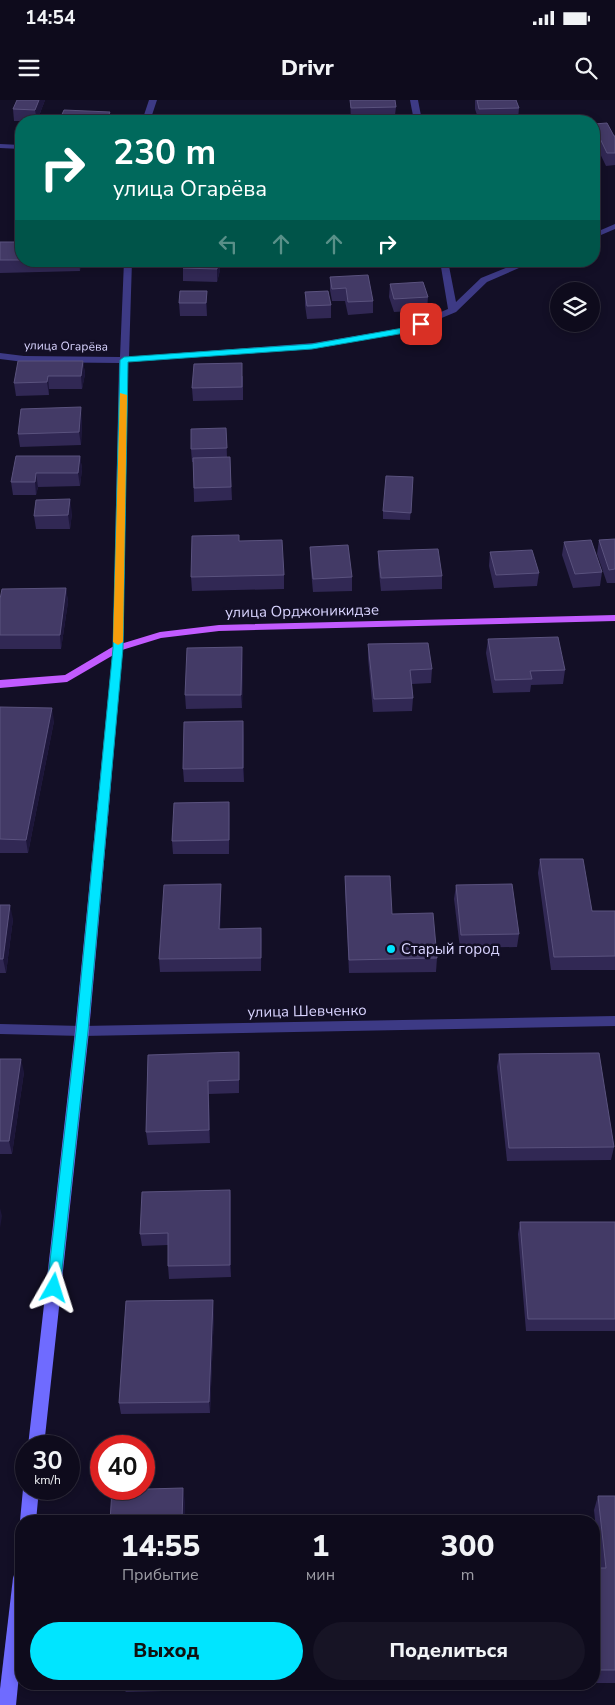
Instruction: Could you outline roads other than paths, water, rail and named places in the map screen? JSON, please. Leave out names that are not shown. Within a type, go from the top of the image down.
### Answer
[{"type":"main road","name":"улица Орджоникидзе","points":[[0,684],[67,678],[118,648],[160,635],[219,628],[615,618]]},
{"type":"street","points":[[148,115],[153,100]]},
{"type":"street","points":[[414,100],[417,115]]},
{"type":"street","points":[[0,146],[15,147]]},
{"type":"street","points":[[600,233],[615,226]]},
{"type":"street","points":[[37,1435],[82,1031],[118,648],[128,267]]},
{"type":"street","points":[[445,267],[453,310]]},
{"type":"street","name":"улица Огарёва","points":[[0,356],[24,359],[124,360],[312,346],[405,330],[453,310],[484,280],[516,267]]},
{"type":"street","name":"улица Шевченко","points":[[0,1029],[82,1031],[615,1022]]},
{"type":"street","points":[[29,1515],[30,1500]]},
{"type":"street","points":[[7,1705],[15,1632]]},
{"type":"place","name":"Старый город","points":[[391,949]]}]
